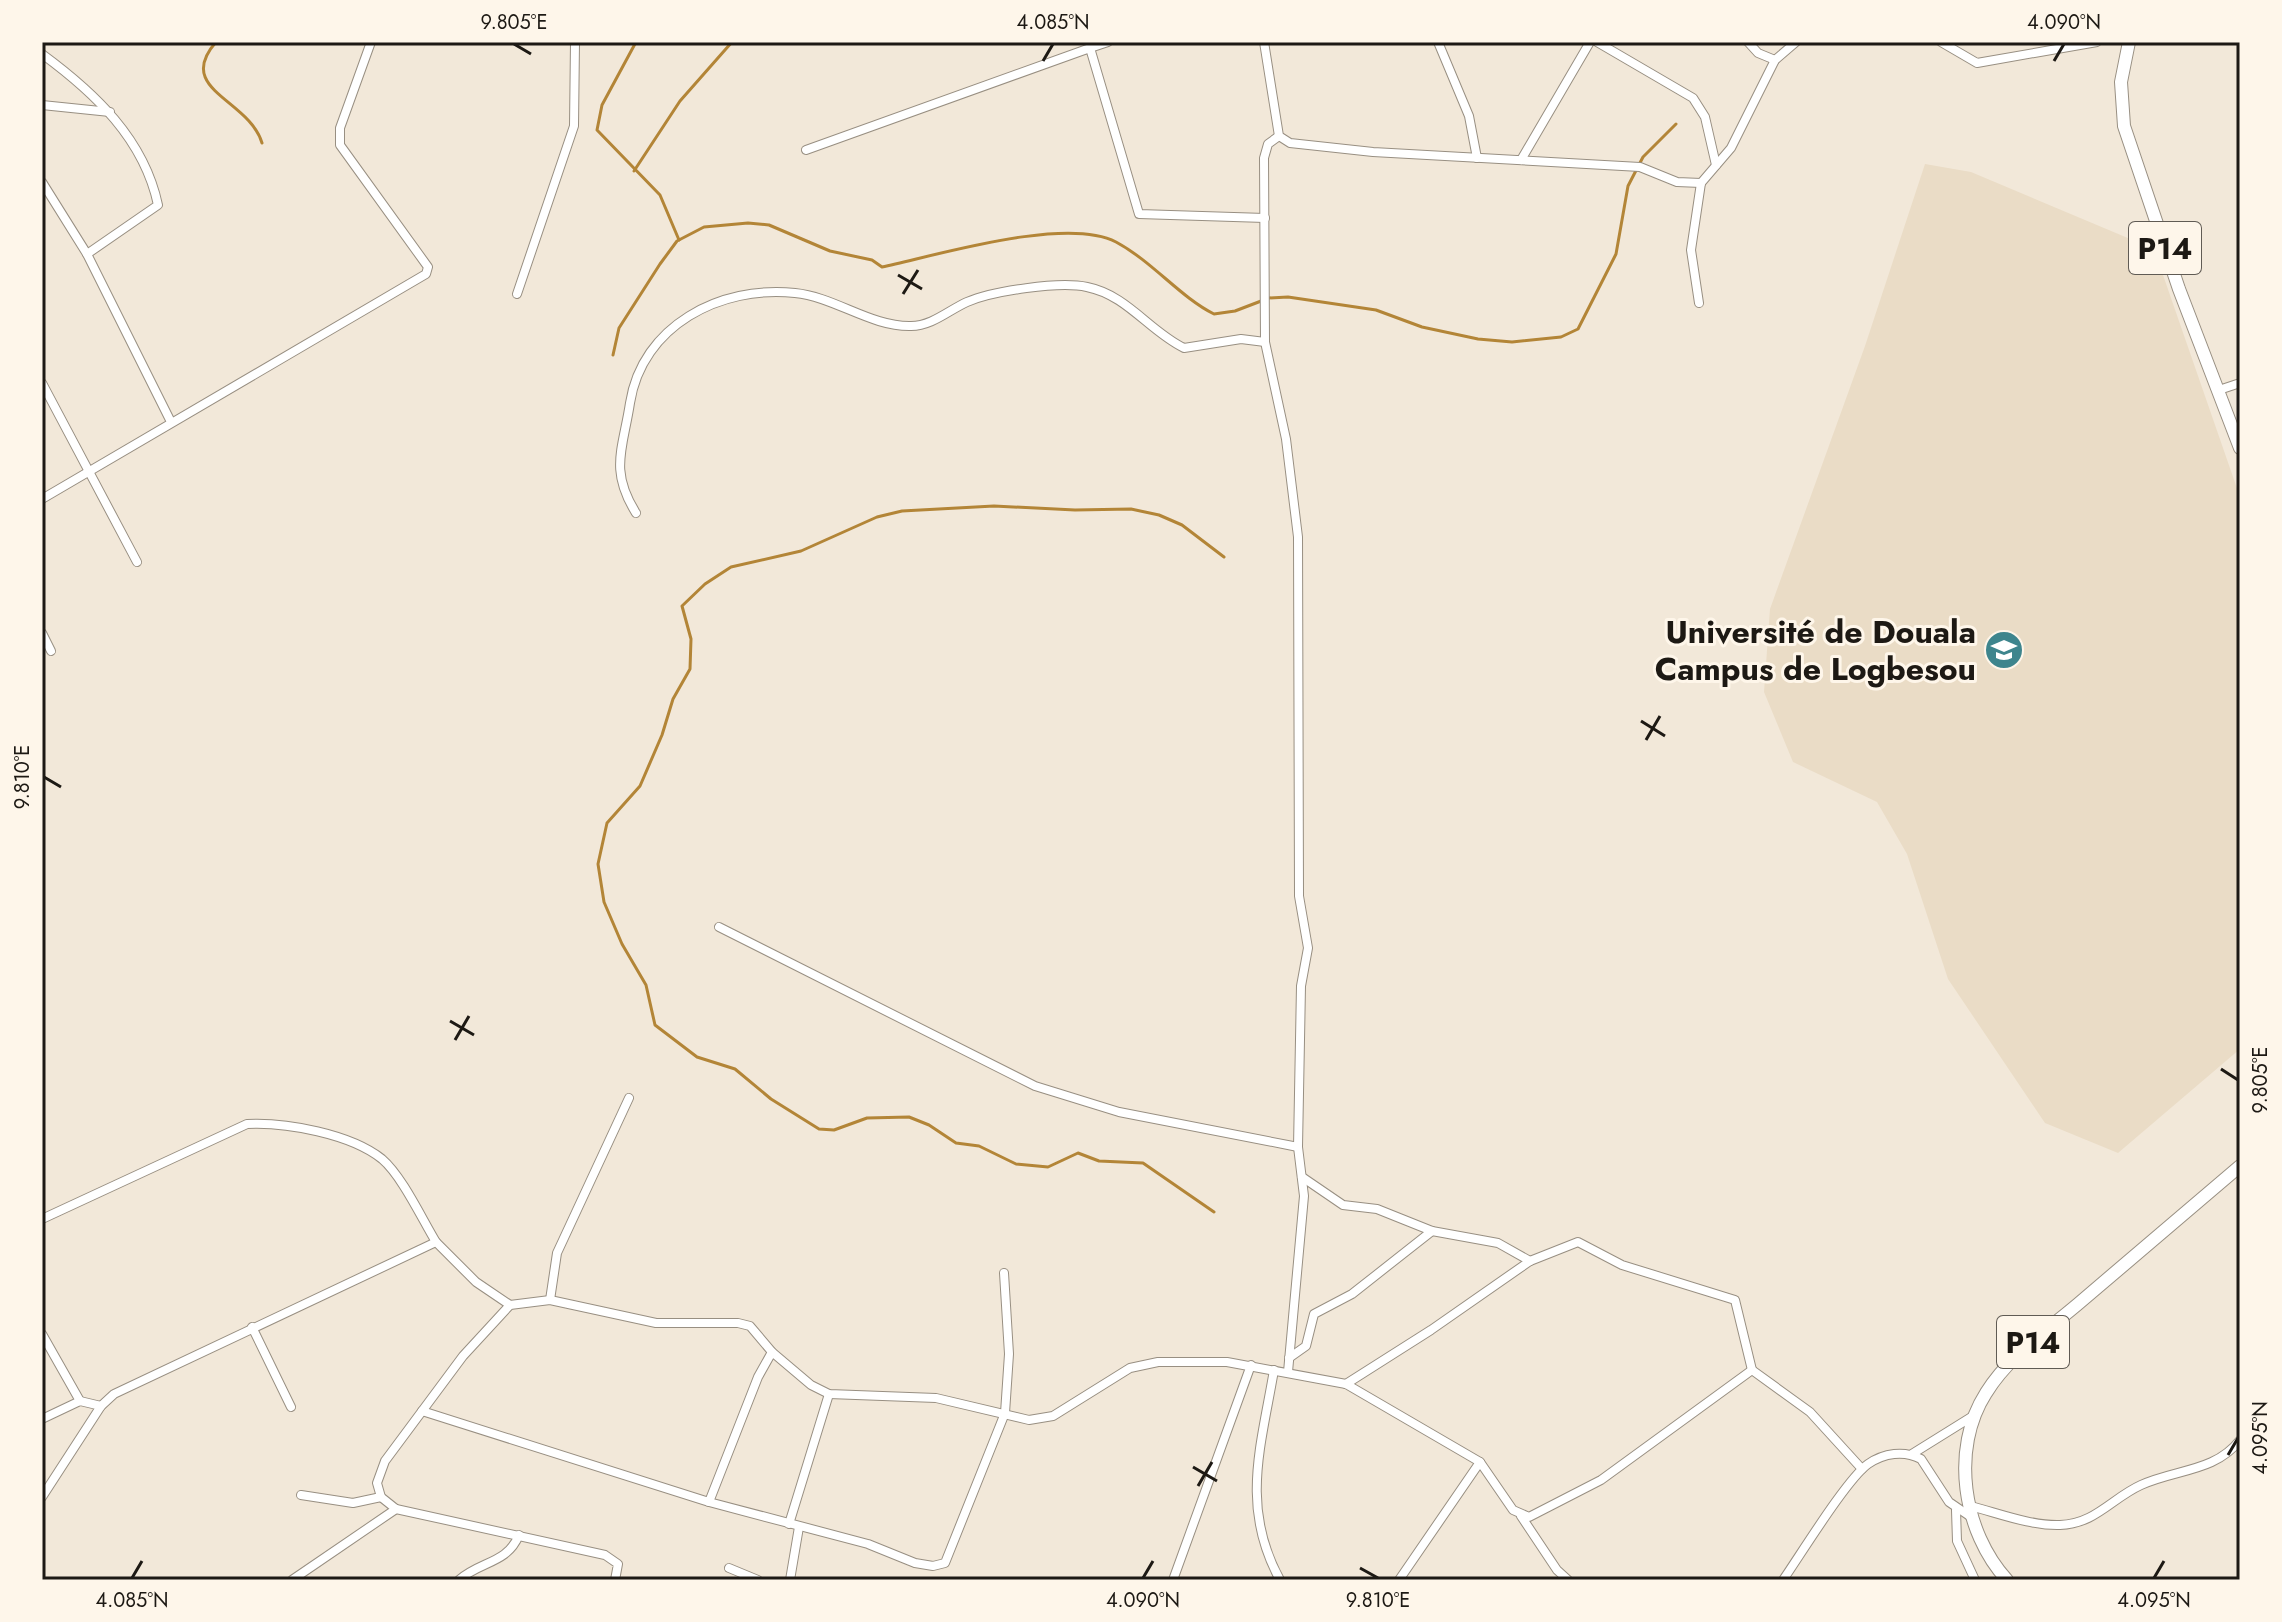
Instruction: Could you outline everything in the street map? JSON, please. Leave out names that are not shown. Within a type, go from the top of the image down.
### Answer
[{"type":"main road","name":"P14","points":[[2129,42],[2121,82],[2124,126],[2179,289],[2240,448]]},
{"type":"main road","name":"P14","points":[[2007,1580],[1982,1544],[1971,1512],[1967,1457],[1973,1416],[2001,1372],[2026,1348],[2240,1166]]},
{"type":"street","points":[[42,499],[428,270],[340,145],[340,128],[371,42]]},
{"type":"street","points":[[517,294],[574,126],[575,42]]},
{"type":"street","points":[[806,150],[1108,42]]},
{"type":"street","points":[[1264,42],[1279,136],[1290,143],[1321,149],[1640,167],[1677,182],[1701,183]]},
{"type":"street","points":[[1438,42],[1471,124],[1477,158]]},
{"type":"street","points":[[1521,160],[1590,42]]},
{"type":"street","points":[[1597,42],[1693,98],[1705,117],[1716,165]]},
{"type":"street","points":[[1748,42],[1758,53],[1775,60]]},
{"type":"street","points":[[1699,303],[1691,250],[1701,183],[1731,148],[1775,60],[1796,42]]},
{"type":"street","points":[[1941,42],[1977,63],[2097,42]]},
{"type":"street","points":[[1090,48],[1139,214],[1265,218]]},
{"type":"street","points":[[42,54],[92,93],[111,113],[152,176],[158,205],[87,254]]},
{"type":"street","points":[[42,105],[111,113]]},
{"type":"street","points":[[1279,136],[1268,144],[1264,158],[1265,342],[1291,470],[1298,537],[1299,896],[1308,948],[1301,986],[1298,1147],[1303,1213],[1288,1372]]},
{"type":"street","points":[[42,182],[87,254],[171,422]]},
{"type":"street","points":[[636,513],[620,484],[619,469],[632,391],[642,360],[668,329],[685,317],[729,300],[795,293],[912,326],[975,299],[1069,285],[1090,287],[1131,307],[1184,348],[1241,339],[1265,342]]},
{"type":"street","points":[[42,383],[137,562]]},
{"type":"street","points":[[2219,390],[2240,383]]},
{"type":"street","points":[[42,633],[51,651]]},
{"type":"street","points":[[719,927],[1035,1086],[1119,1112],[1298,1147]]},
{"type":"street","points":[[550,1300],[557,1253],[629,1098]]},
{"type":"street","points":[[42,1219],[247,1124],[292,1126],[358,1144],[384,1161],[436,1242],[476,1282],[510,1305]]},
{"type":"street","points":[[1302,1177],[1337,1202],[1377,1209],[1432,1231],[1498,1243],[1530,1261]]},
{"type":"street","points":[[1289,1358],[1306,1346],[1314,1314],[1352,1294],[1432,1231]]},
{"type":"street","points":[[42,1497],[101,1406],[114,1394],[436,1242]]},
{"type":"street","points":[[1346,1384],[1530,1261],[1578,1242],[1622,1265],[1731,1298],[1737,1304],[1752,1370],[1810,1412],[1862,1469]]},
{"type":"street","points":[[422,1411],[709,1502],[868,1544],[915,1563],[941,1565],[949,1558],[1005,1413],[1009,1342],[1004,1273]]},
{"type":"street","points":[[615,1580],[618,1564],[605,1555],[396,1509],[381,1497],[377,1483],[385,1461],[463,1356],[510,1305],[550,1300],[656,1323],[738,1323],[759,1333],[772,1352],[811,1385],[829,1394],[936,1398],[1029,1420],[1053,1416],[1114,1375],[1145,1364],[1251,1365],[1346,1384],[1480,1462],[1557,1570],[1568,1580]]},
{"type":"street","points":[[252,1327],[291,1407]]},
{"type":"street","points":[[42,1334],[80,1401]]},
{"type":"street","points":[[709,1502],[758,1377],[772,1352]]},
{"type":"street","points":[[1173,1580],[1251,1365]]},
{"type":"street","points":[[1274,1370],[1258,1464],[1255,1508],[1262,1544],[1280,1580]]},
{"type":"street","points":[[1520,1515],[1537,1516],[1601,1480],[1752,1370]]},
{"type":"street","points":[[789,1524],[829,1394]]},
{"type":"street","points":[[42,1419],[80,1401],[101,1406]]},
{"type":"street","points":[[1783,1580],[1862,1469],[1884,1456],[1912,1454],[1973,1416]]},
{"type":"street","points":[[1956,1510],[2048,1525],[2079,1522],[2104,1511],[2145,1483],[2211,1464],[2240,1440]]},
{"type":"street","points":[[1912,1454],[1929,1468],[1956,1510],[1957,1541],[1975,1580]]},
{"type":"street","points":[[1399,1580],[1480,1462]]},
{"type":"street","points":[[301,1495],[353,1503],[381,1497]]},
{"type":"street","points":[[292,1580],[396,1509]]},
{"type":"street","points":[[790,1580],[799,1527]]},
{"type":"street","points":[[459,1580],[470,1570],[497,1561],[513,1549],[519,1535]]},
{"type":"street","points":[[729,1568],[758,1580]]},
{"type":"shaded area","name":"Université de Douala Campus de Logbesou","points":[[1925,164],[1971,172],[2154,249],[2240,497],[2240,1049],[2118,1153],[2045,1123],[1948,979],[1907,854],[1877,802],[1793,762],[1764,692],[1770,609],[1865,346]]},
{"type":"waterway","points":[[216,42],[205,58],[204,72],[209,83],[255,128],[262,143]]},
{"type":"waterway","points":[[636,42],[602,105],[597,130],[660,195],[679,240]]},
{"type":"waterway","points":[[634,171],[680,101],[732,42]]},
{"type":"waterway","points":[[613,355],[619,328],[677,241],[704,227],[748,223],[769,225],[830,251],[872,260],[882,267],[1001,240],[1066,233],[1094,235],[1129,250],[1214,314],[1235,311],[1269,298],[1288,297],[1376,310],[1422,327],[1478,339],[1512,342],[1561,337],[1578,329],[1616,254],[1628,186],[1643,157],[1676,124]]},
{"type":"waterway","points":[[1214,1212],[1143,1163],[1099,1161],[1078,1153],[1048,1167],[1016,1164],[979,1146],[956,1143],[929,1125],[909,1117],[867,1118],[834,1130],[819,1129],[771,1099],[735,1069],[697,1057],[655,1025],[646,985],[622,944],[604,902],[598,864],[607,823],[640,786],[662,735],[673,699],[690,669],[691,639],[682,606],[705,584],[731,567],[801,551],[877,517],[902,511],[994,506],[1131,509],[1159,515],[1182,525],[1224,557]]},
{"type":"place","name":"Université de Douala Campus de Logbesou","points":[[2004,650]]}]
